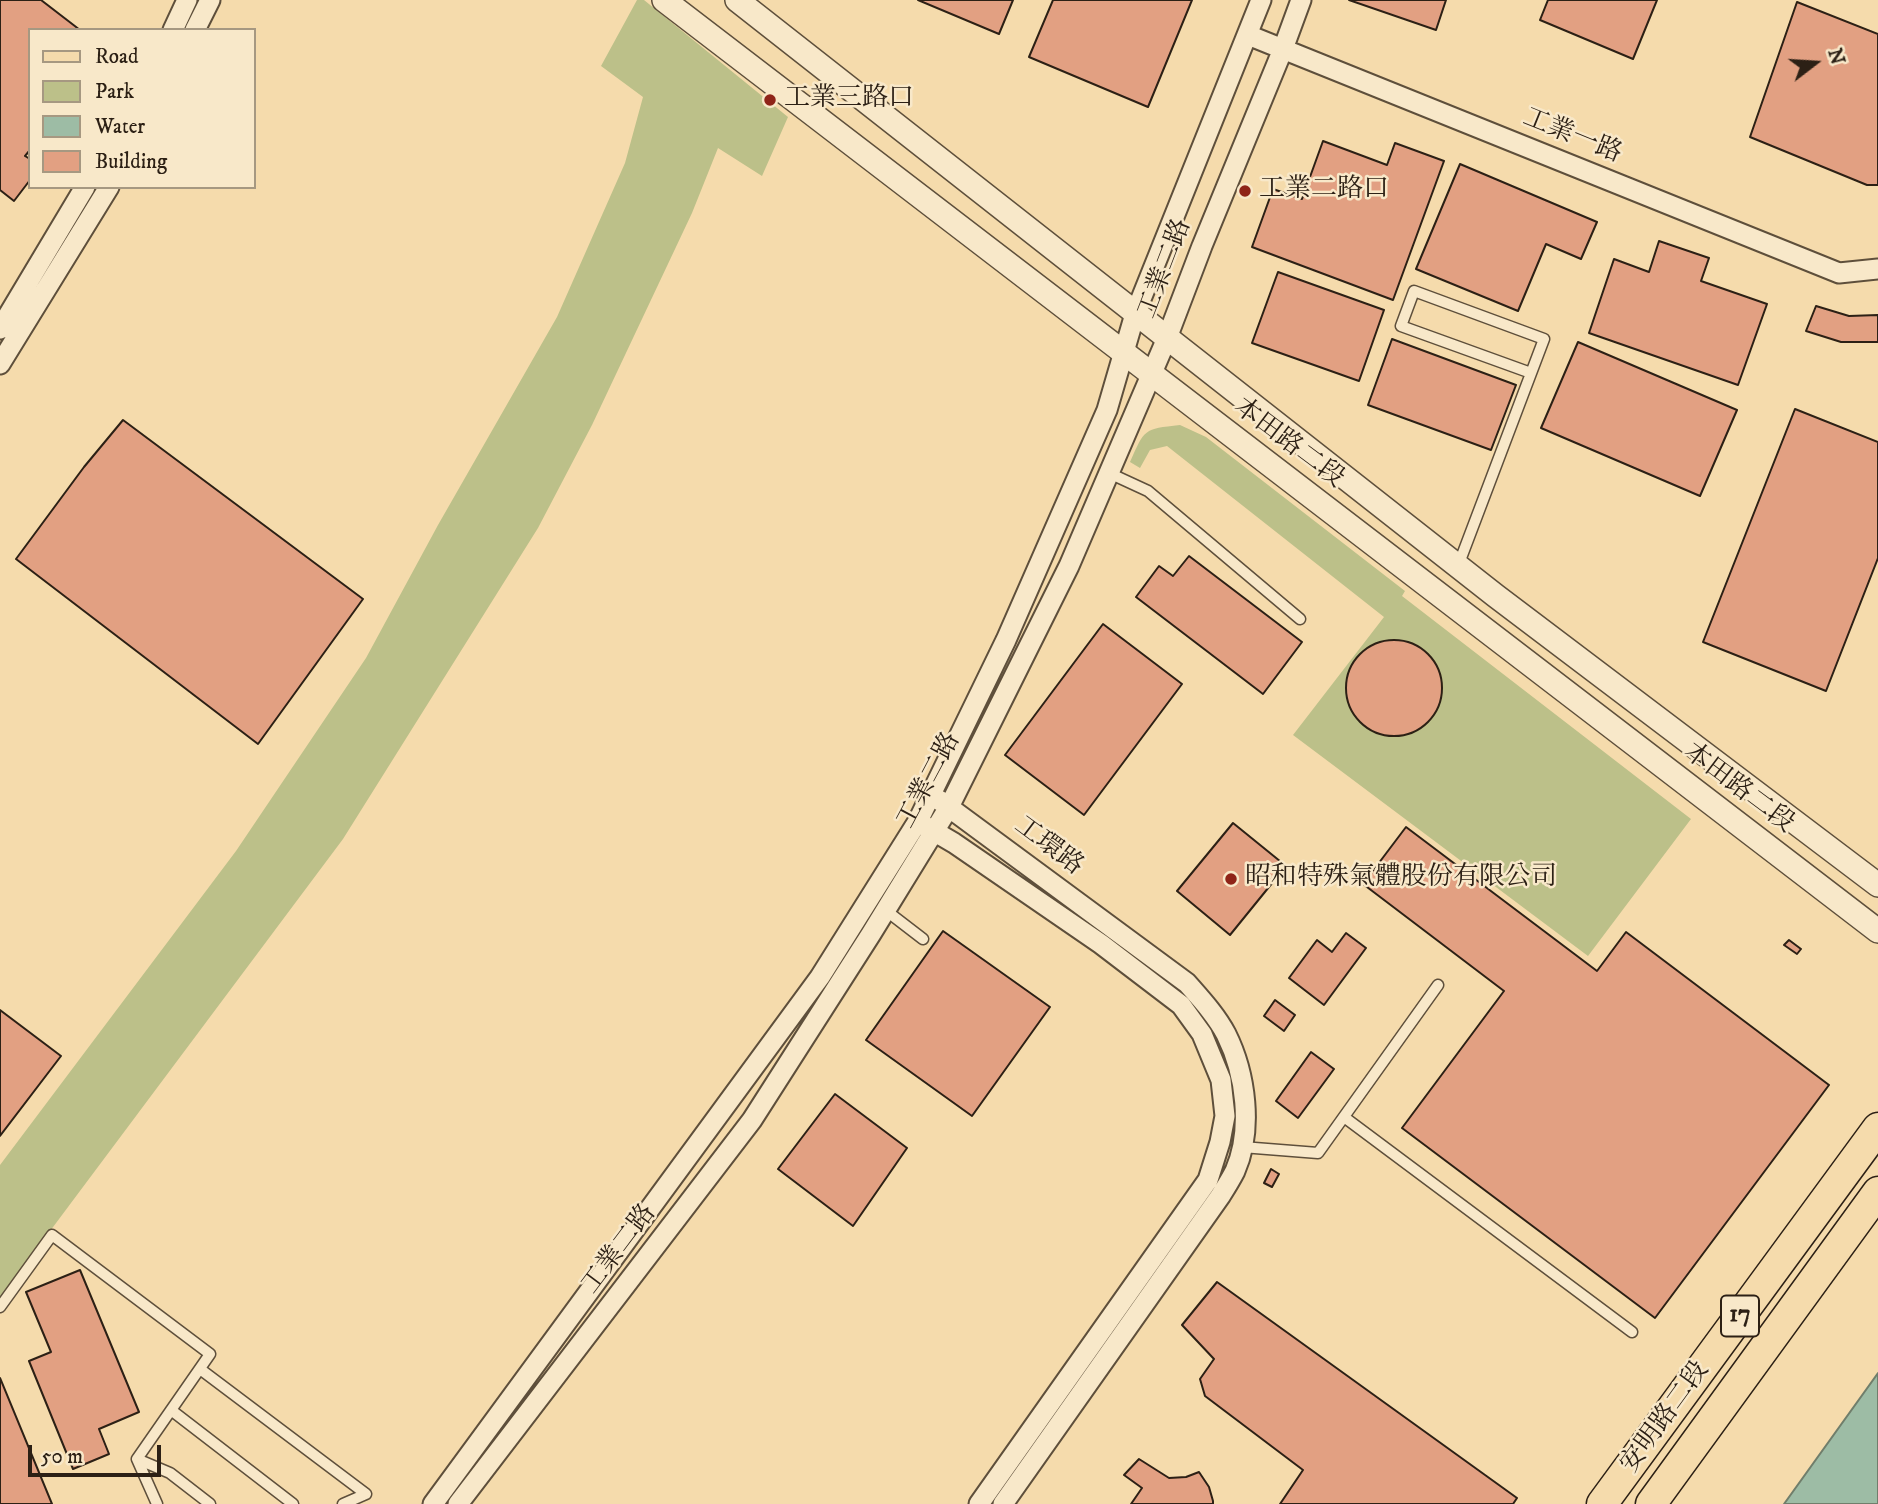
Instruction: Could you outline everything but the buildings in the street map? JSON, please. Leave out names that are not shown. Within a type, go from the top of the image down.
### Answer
[{"type":"main road","name":"安明路二段","points":[[1602,1504],[1878,1128]]},
{"type":"main road","name":"安明路二段","points":[[1651,1504],[1878,1192]]},
{"type":"street","points":[[179,16],[195,28],[210,0]]},
{"type":"street","name":"本田路二段","points":[[664,0],[1878,931]]},
{"type":"street","name":"本田路二段","points":[[737,0],[1458,566],[1878,885]]},
{"type":"street","name":"工業二路","points":[[926,826],[931,794],[1008,634],[1107,410],[1135,314],[1261,0]]},
{"type":"street","name":"工業二路","points":[[458,1504],[752,1120],[926,826],[949,807],[1069,566],[1167,338],[1301,0]]},
{"type":"street","name":"工業一路","points":[[1248,35],[1839,273],[1878,269]]},
{"type":"street","points":[[0,364],[10,324],[84,189]]},
{"type":"street","points":[[10,324],[108,189]]},
{"type":"street","points":[[1008,634],[1029,646]]},
{"type":"street","name":"工環路","points":[[931,794],[1187,983],[1208,1006],[1226,1034],[1237,1062],[1246,1119],[1235,1171],[1221,1195],[1106,1342],[1009,1478],[979,1504]]},
{"type":"street","name":"工環路","points":[[926,826],[1121,959],[1181,1005],[1202,1034],[1221,1080],[1225,1116],[1208,1180],[1106,1342]]},
{"type":"street","name":"工業二路","points":[[433,1504],[820,976],[878,904]]},
{"type":"street","points":[[1121,959],[1133,943]]},
{"type":"street","points":[[1220,1142],[1242,1147]]},
{"type":"street","points":[[694,1148],[716,1167]]},
{"type":"street","points":[[607,1267],[627,1283]]},
{"type":"street","points":[[549,1347],[567,1361]]},
{"type":"street","points":[[483,1436],[499,1451]]},
{"type":"street","name":"工環路","points":[[1003,1504],[1009,1478]]},
{"type":"lane","points":[[1458,566],[1545,339],[1414,291],[1401,326],[1531,373]]},
{"type":"lane","points":[[1109,473],[1148,491],[1300,619]]},
{"type":"lane","points":[[878,904],[923,939]]},
{"type":"lane","points":[[1242,1147],[1318,1153],[1438,985]]},
{"type":"lane","points":[[1344,1117],[1632,1332]]},
{"type":"lane","points":[[0,1307],[52,1235],[210,1354],[137,1460]]},
{"type":"lane","points":[[200,1369],[366,1494],[343,1504]]},
{"type":"lane","points":[[171,1410],[293,1504]]},
{"type":"lane","points":[[137,1460],[156,1504]]},
{"type":"lane","points":[[137,1460],[170,1473],[210,1504]]},
{"type":"green space","points":[[637,0],[644,0],[788,117],[762,176],[718,148],[692,213],[592,425],[538,528],[343,839],[0,1298],[0,1165],[236,851],[366,658],[438,525],[557,317],[625,163],[643,97],[601,66]]},
{"type":"green space","points":[[1180,425],[1206,437],[1405,591],[1402,596],[1691,819],[1588,956],[1293,735],[1384,617],[1167,446],[1150,450],[1140,468],[1130,462],[1147,433]]},
{"type":"water","points":[[1878,1373],[1878,1504],[1784,1504]]},
{"type":"place","name":"工業三路口","points":[[770,100]]},
{"type":"place","name":"工業二路口","points":[[1245,191]]},
{"type":"place","name":"昭和特殊氣體股份有限公司","points":[[1231,879]]}]
